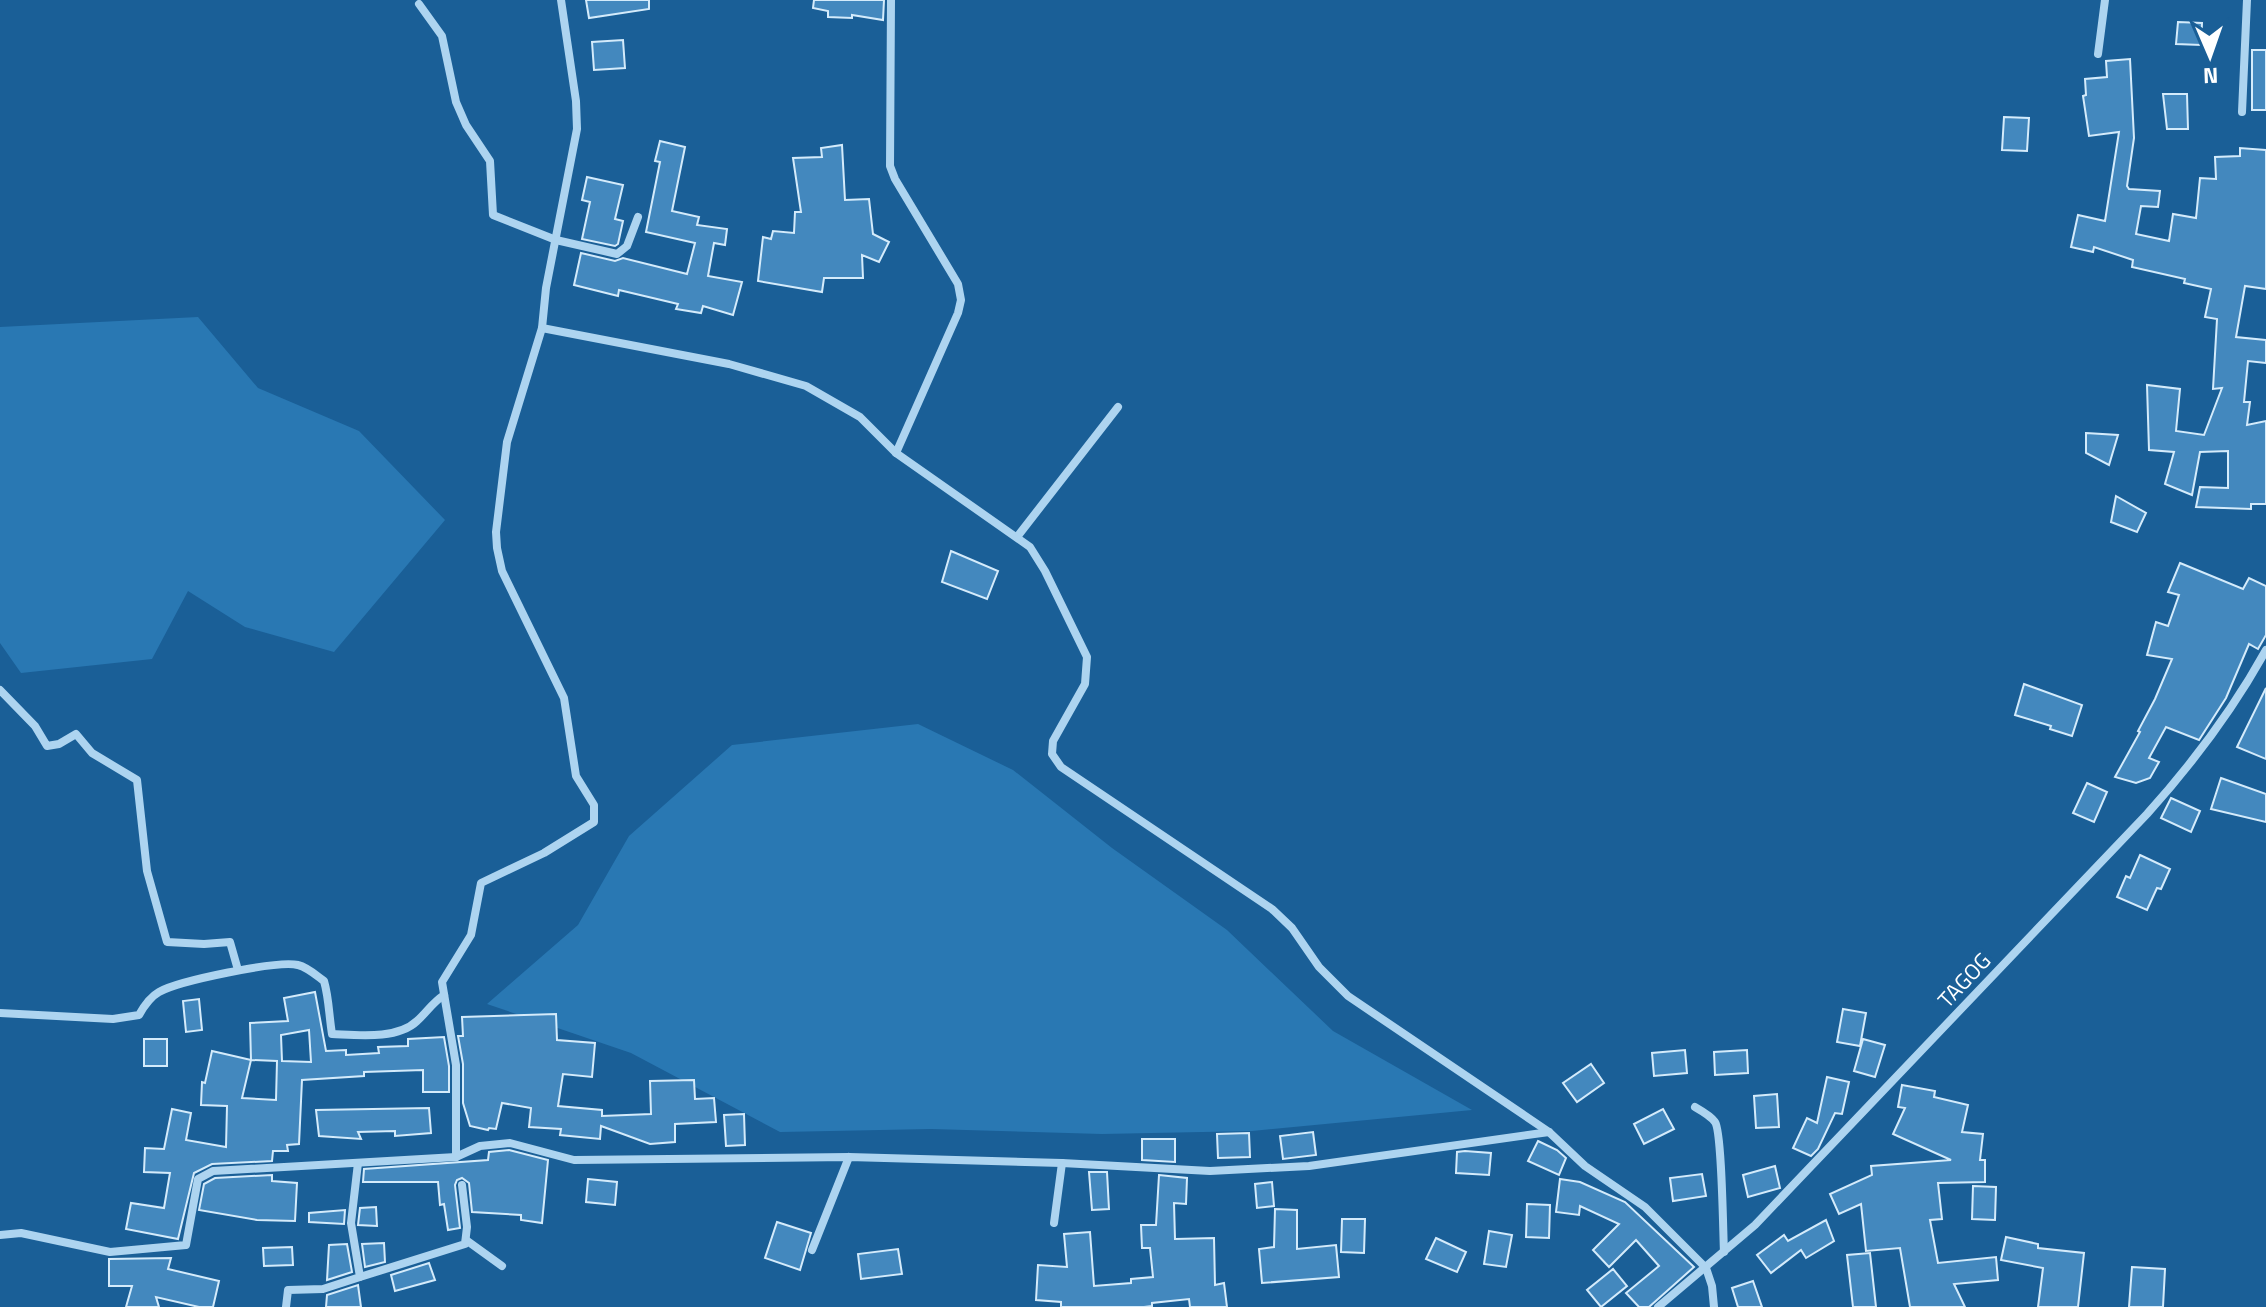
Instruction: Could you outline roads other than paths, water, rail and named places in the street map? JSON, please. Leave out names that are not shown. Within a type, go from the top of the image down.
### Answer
[{"type":"street","points":[[456,1157],[456,1065],[442,982],[471,935],[481,883],[544,853],[594,822],[594,805],[576,776],[564,698],[502,571],[496,532],[507,442],[542,328],[578,116],[561,0]]},
{"type":"street","points":[[891,0],[890,166],[958,284],[961,300],[896,453]]},
{"type":"street","points":[[2098,54],[2105,0]]},
{"type":"street","points":[[2242,112],[2247,0]]},
{"type":"street","points":[[419,4],[442,36],[456,102],[466,125],[490,161],[493,215],[556,240],[619,253],[631,238],[638,217]]},
{"type":"street","points":[[542,328],[729,364],[806,386],[860,417],[896,453],[1017,537],[1037,556],[1087,657],[1085,684],[1053,741],[1052,754],[1061,767],[1272,909],[1292,928],[1319,967],[1348,996],[1549,1132],[1585,1166],[1645,1207],[1706,1268],[1714,1307]]},
{"type":"street","points":[[1017,537],[1118,407]]},
{"type":"street","name":"TAGOG","points":[[1658,1307],[1755,1225],[2147,814],[2178,780],[2205,743],[2266,650]]},
{"type":"street","points":[[0,690],[35,726],[47,746],[59,744],[76,734],[92,753],[137,780],[147,871],[167,942],[230,942],[238,970]]},
{"type":"street","points":[[0,1013],[113,1019],[139,1015],[145,1004],[160,991],[238,970],[279,963],[300,965],[324,981],[329,998],[332,1034],[364,1035],[404,1030],[417,1021],[430,1004],[444,995]]},
{"type":"street","points":[[1695,1107],[1708,1115],[1718,1127],[1724,1252]]},
{"type":"street","points":[[0,1235],[21,1233],[110,1252],[186,1245],[198,1179],[213,1171],[456,1157],[480,1146],[499,1143],[518,1144],[574,1160],[849,1157],[1210,1171],[1288,1168],[1549,1132]]},
{"type":"street","points":[[812,1250],[849,1157]]},
{"type":"street","points":[[358,1163],[351,1223],[360,1277]]},
{"type":"street","points":[[1054,1223],[1062,1163]]},
{"type":"street","points":[[286,1307],[288,1290],[323,1289],[461,1247],[466,1240],[462,1185]]},
{"type":"street","points":[[466,1240],[502,1266]]}]
